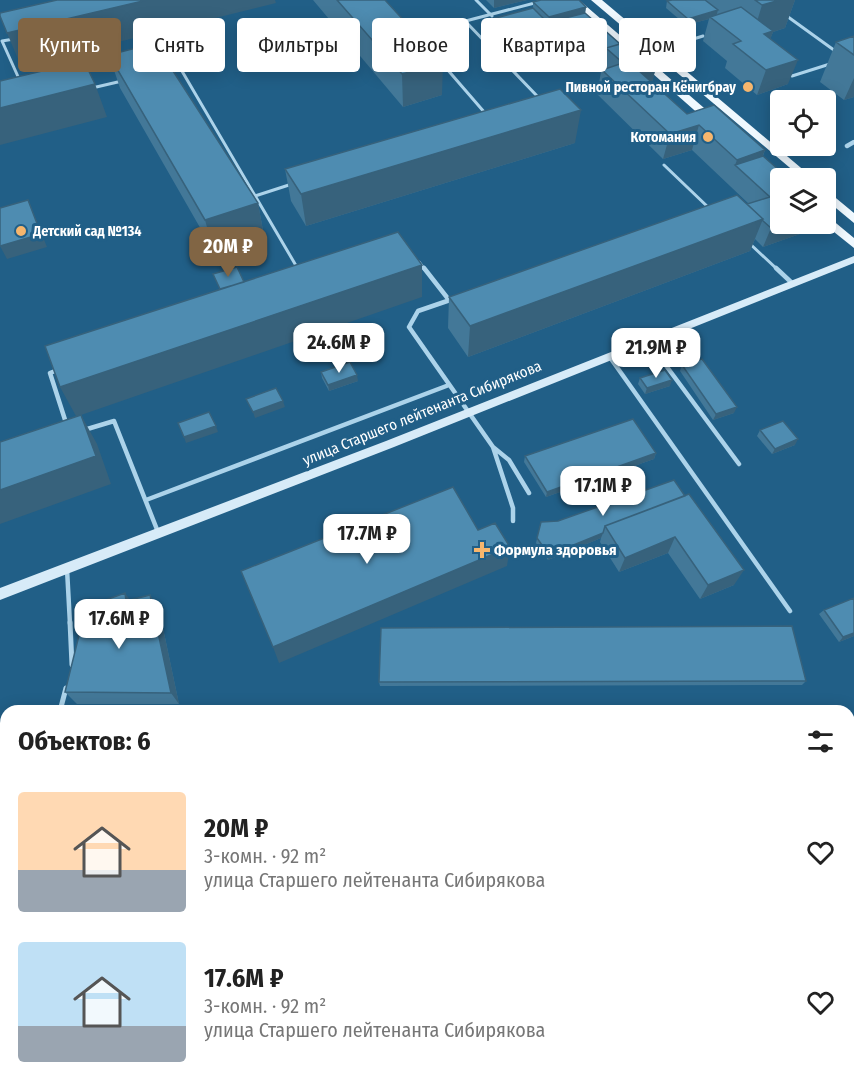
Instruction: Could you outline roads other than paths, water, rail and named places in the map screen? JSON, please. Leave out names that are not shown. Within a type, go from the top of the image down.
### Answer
[{"type":"main road","points":[[574,0],[726,132]]},
{"type":"main road","points":[[596,0],[619,20]]},
{"type":"main road","points":[[679,72],[796,168]]},
{"type":"main road","points":[[836,203],[854,219]]},
{"type":"main road","points":[[836,228],[854,244]]},
{"type":"main road","name":"улица Старшего лейтенанта Сибирякова","points":[[0,594],[159,534],[854,259]]},
{"type":"street","points":[[847,146],[854,142]]},
{"type":"lane","points":[[476,0],[492,16]]},
{"type":"lane","points":[[469,21],[546,0]]},
{"type":"lane","points":[[783,13],[847,59]]},
{"type":"lane","points":[[469,25],[546,106]]},
{"type":"lane","points":[[696,38],[703,36]]},
{"type":"lane","points":[[18,37],[2,41],[21,83]]},
{"type":"lane","points":[[792,76],[836,62]]},
{"type":"lane","points":[[183,72],[301,275]]},
{"type":"lane","points":[[449,72],[485,113]]},
{"type":"lane","points":[[87,90],[133,78]]},
{"type":"lane","points":[[664,165],[711,208],[700,212]]},
{"type":"lane","points":[[255,196],[300,182]]},
{"type":"lane","points":[[744,239],[792,283]]},
{"type":"lane","points":[[415,257],[449,300]]},
{"type":"lane","points":[[460,296],[418,311],[409,327],[493,447],[513,508],[513,521]]},
{"type":"lane","points":[[647,340],[739,464]]},
{"type":"lane","points":[[609,356],[790,611]]},
{"type":"lane","points":[[61,369],[50,373],[70,435]]},
{"type":"lane","points":[[146,500],[449,385]]},
{"type":"lane","points":[[81,431],[114,421],[159,534]]},
{"type":"lane","points":[[493,447],[509,460],[529,493]]},
{"type":"lane","points":[[67,569],[72,662],[70,672]]},
{"type":"lane","points":[[62,705],[68,681]]},
{"type":"place","name":"Пивной ресторан Кёнигбрау","points":[[748,87]]},
{"type":"place","name":"Котомания","points":[[708,137]]},
{"type":"place","name":"Детский сад №134","points":[[21,231]]},
{"type":"place","name":"Формула здоровья","points":[[482,550]]}]
